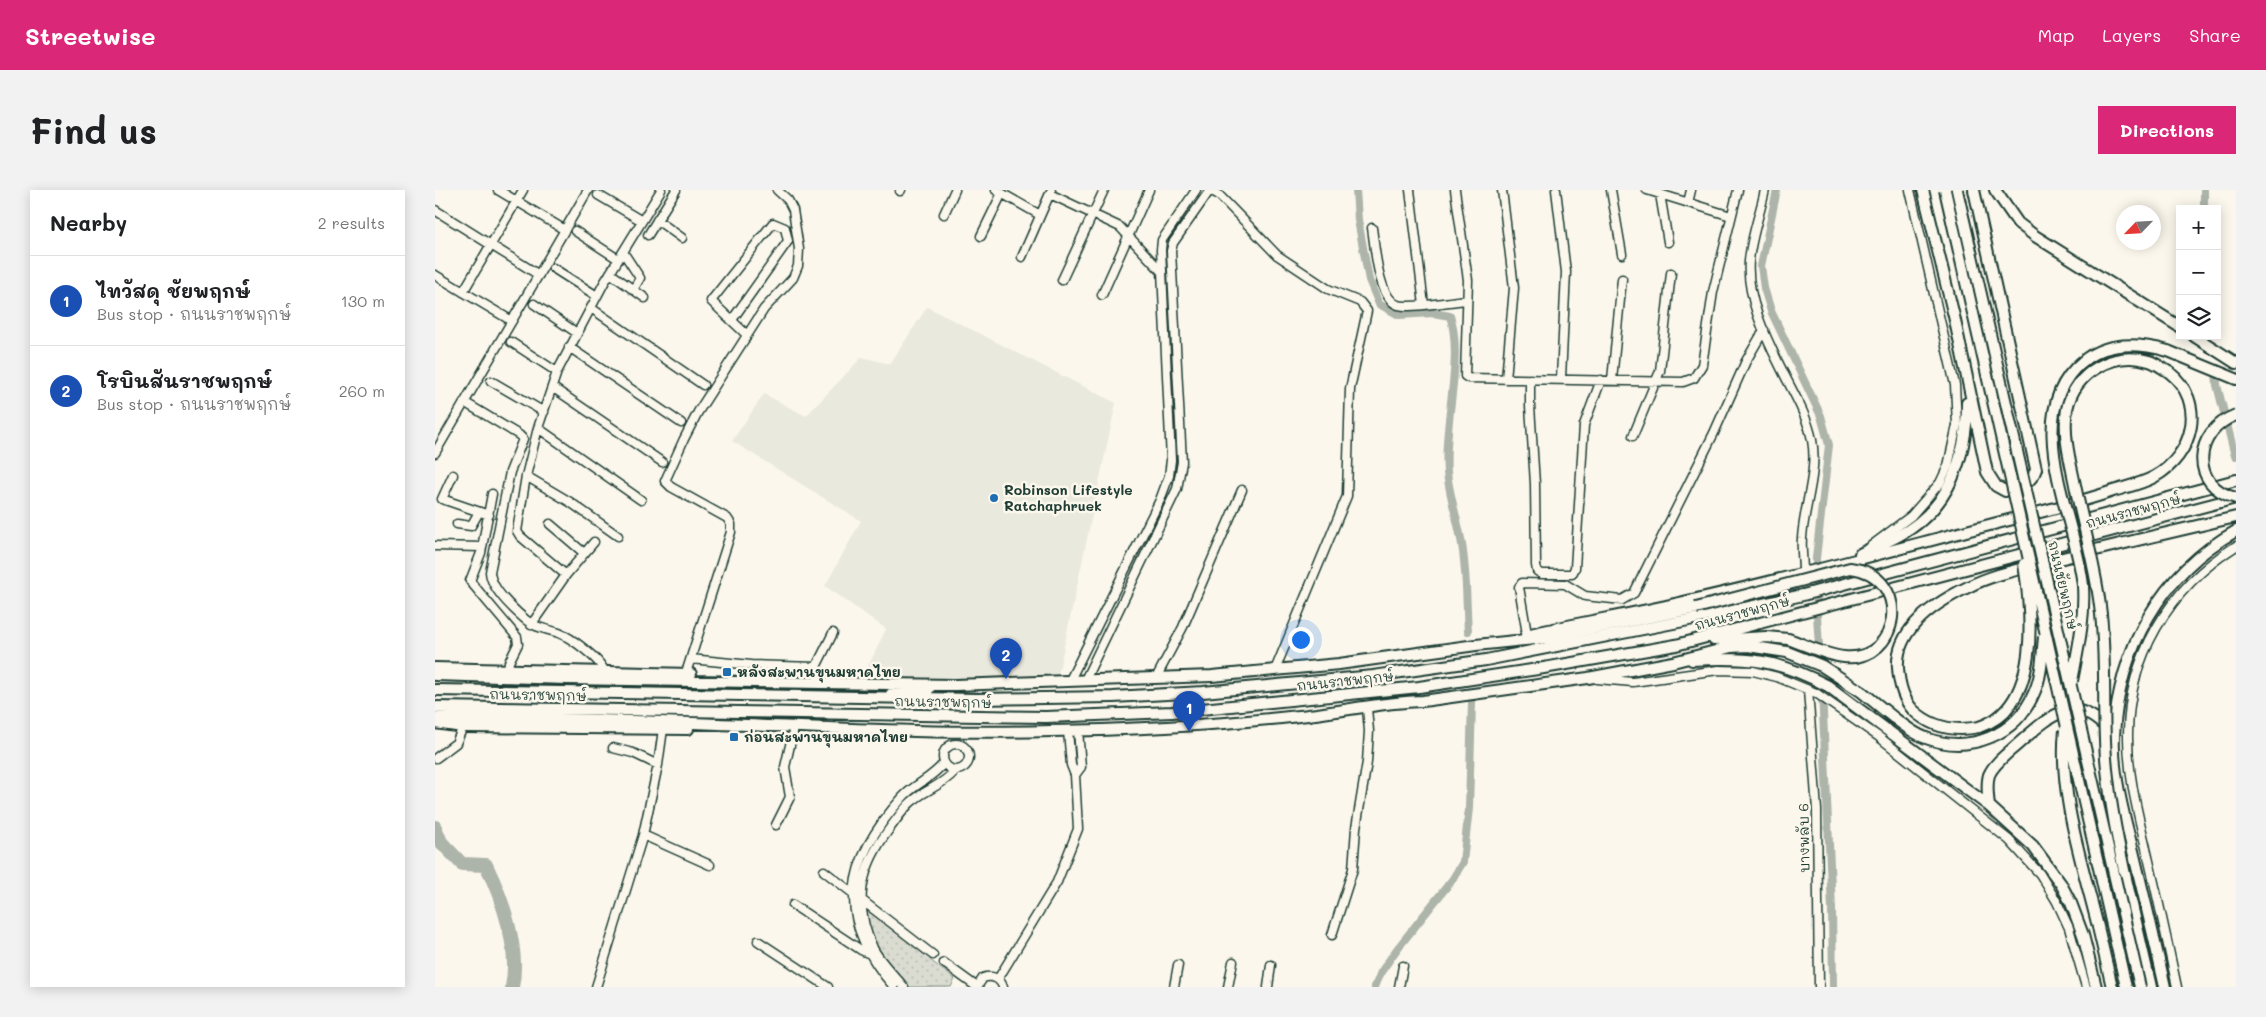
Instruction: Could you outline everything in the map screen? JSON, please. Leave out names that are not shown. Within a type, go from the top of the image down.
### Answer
[{"type":"main road","points":[[1923,190],[1954,316],[1967,385],[1987,472],[1992,481],[2005,491],[2027,483],[2033,477],[2036,469],[1974,190]]},
{"type":"main road","points":[[1995,190],[2018,223],[2035,236],[2176,324]]},
{"type":"main road","points":[[1944,193],[2022,551],[2031,604],[2028,652],[2025,674],[2019,690],[2004,713],[1989,724],[1951,730],[1935,726],[1922,718],[1911,707],[1904,695],[1899,679],[1899,651],[1909,631],[1928,612],[1970,586],[2003,574],[2131,541],[2236,517]]},
{"type":"main road","name":"ถนนชัยพฤกษ์","points":[[1944,193],[2127,987]]},
{"type":"main road","points":[[1400,702],[1423,701],[1589,678],[1673,662],[1711,651],[1748,646],[1787,652],[1805,658],[1836,673],[1894,718],[1926,738],[1945,743],[1961,744],[1997,736],[2009,728],[2027,706],[2039,680],[2044,634],[2040,565],[1957,193]]},
{"type":"main road","name":"ถนนชัยพฤกษ์","points":[[1957,193],[2140,987]]},
{"type":"main road","points":[[2200,340],[2236,363]]},
{"type":"main road","points":[[2112,987],[2064,775],[2063,756],[2068,704],[2082,631],[2083,609],[2079,567],[2054,452],[2052,418],[2064,384],[2076,366],[2089,356],[2123,345],[2152,347],[2236,379]]},
{"type":"main road","points":[[1476,645],[1671,605],[1825,567],[1845,562],[2089,499],[2154,477],[2171,465],[2189,440],[2192,427],[2192,409],[2187,394],[2177,379],[2150,361],[2136,358],[2111,360],[2083,377],[2067,408],[2066,435],[2070,460],[2100,604],[2103,640],[2106,756],[2115,826],[2151,987]]},
{"type":"main road","points":[[1845,562],[1899,536],[1916,525],[1934,508],[1956,472],[1963,449],[1967,428],[1967,385]]},
{"type":"main road","points":[[2236,415],[2217,425],[2205,441],[2202,451],[2205,471],[2209,480],[2222,493],[2236,498]]},
{"type":"main road","name":"ถนนราชพฤกษ์","points":[[435,690],[858,698],[1113,697],[1203,692],[1373,676],[1486,660],[1704,618],[1803,595],[2236,480]]},
{"type":"main road","name":"ถนนราชพฤกษ์","points":[[435,707],[971,717],[1129,714],[1172,712],[1419,687],[1676,645],[2236,498]]},
{"type":"main road","points":[[2165,987],[2119,792],[2114,737],[2125,667],[2131,650],[2151,611],[2160,596],[2188,566],[2207,550],[2236,531]]},
{"type":"main road","points":[[1212,676],[1339,664],[1476,645],[1545,638],[1696,608],[1850,568],[1859,569],[1878,578],[1888,590],[1893,609],[1893,620],[1883,641],[1862,655],[1844,657],[1788,640],[1767,637],[1727,638],[1676,645]]},
{"type":"main road","points":[[1673,662],[1728,658],[1753,659],[1796,670],[1827,686],[1989,806],[2033,846],[2061,884],[2083,935],[2096,987]]},
{"type":"main road","name":"ถนนราชพฤกษ์","points":[[435,668],[687,673],[727,680]]},
{"type":"main road","name":"ถนนราชพฤกษ์","points":[[435,675],[955,685],[1212,676]]},
{"type":"main road","points":[[1212,676],[1301,682]]},
{"type":"main road","points":[[1400,702],[1451,681]]},
{"type":"main road","points":[[858,698],[955,685]]},
{"type":"main road","name":"ถนนราชพฤกษ์","points":[[435,717],[568,719],[794,728],[972,732],[1073,731],[1239,722],[1367,708],[1400,702]]},
{"type":"main road","points":[[1989,806],[1988,781],[1992,770],[2041,724],[2059,712],[2073,710],[2090,714],[2114,737]]},
{"type":"main road","points":[[754,712],[819,728]]},
{"type":"main road","name":"ถนนราชพฤกษ์","points":[[435,723],[463,727],[663,729],[771,727]]},
{"type":"street","points":[[498,190],[565,230]]},
{"type":"street","points":[[463,292],[523,190]]},
{"type":"street","points":[[435,453],[588,190]]},
{"type":"street","points":[[566,575],[520,536],[517,531],[526,476],[538,428],[557,372],[610,273],[661,190]]},
{"type":"street","points":[[648,235],[676,190]]},
{"type":"street","points":[[687,673],[731,532],[731,524],[727,518],[671,488],[665,481],[683,439],[699,412],[765,308],[793,278],[798,266],[799,249],[793,210],[788,200],[777,190]]},
{"type":"street","points":[[944,214],[955,190]]},
{"type":"street","points":[[1062,280],[1104,190]]},
{"type":"street","points":[[1102,295],[1149,190]]},
{"type":"street","points":[[1070,680],[1160,500],[1169,476],[1171,460],[1162,240],[1196,190]]},
{"type":"street","points":[[1085,680],[1177,489],[1182,462],[1171,252],[1173,243],[1210,190],[1219,195],[1277,255],[1328,288],[1360,302],[1367,311],[1350,389],[1347,496],[1275,670]]},
{"type":"street","points":[[1410,190],[1424,305]]},
{"type":"street","points":[[1455,190],[1468,280],[1465,376],[1469,378],[1561,378],[1656,383],[1689,381],[1698,373],[1702,365],[1709,312],[1738,190]]},
{"type":"street","points":[[1502,190],[1514,288],[1506,379]]},
{"type":"street","points":[[1555,190],[1566,272],[1561,378]]},
{"type":"street","points":[[1611,190],[1621,254]]},
{"type":"street","points":[[1647,190],[1731,216]]},
{"type":"street","points":[[1688,203],[1691,190]]},
{"type":"street","points":[[1765,190],[1749,262],[1753,295],[1764,330],[1804,415],[1812,438],[1812,473],[1802,537],[1808,571]]},
{"type":"street","points":[[1864,552],[1911,516],[1939,483],[1949,466],[1957,425],[1955,385],[1910,190]]},
{"type":"street","points":[[981,236],[999,192],[1040,215]]},
{"type":"street","points":[[1021,258],[1051,192],[1120,227],[1162,272]]},
{"type":"street","points":[[1660,194],[1669,242]]},
{"type":"street","points":[[598,195],[642,222]]},
{"type":"street","points":[[435,210],[539,275]]},
{"type":"street","points":[[657,220],[681,238]]},
{"type":"street","points":[[732,320],[788,242],[785,228],[773,222],[711,302],[747,335]]},
{"type":"street","points":[[1371,228],[1383,289],[1389,298],[1400,305],[1424,305],[1467,300]]},
{"type":"street","points":[[575,231],[621,256],[640,278],[633,290]]},
{"type":"street","points":[[553,268],[597,296]]},
{"type":"street","points":[[1633,436],[1660,371],[1671,272]]},
{"type":"street","points":[[610,273],[645,298]]},
{"type":"street","points":[[435,275],[512,321]]},
{"type":"street","points":[[1612,380],[1622,279]]},
{"type":"street","points":[[534,304],[577,332]]},
{"type":"street","points":[[591,308],[703,385]]},
{"type":"street","points":[[1527,634],[1519,587],[1522,583],[1565,584],[1585,596],[1622,600],[1635,593],[1714,433],[1753,348],[1764,330]]},
{"type":"street","points":[[511,342],[557,372]]},
{"type":"street","points":[[569,347],[681,424]]},
{"type":"street","points":[[1530,379],[1535,484],[1536,565],[1537,571],[1542,574],[1572,574],[1575,568],[1584,425],[1601,380]]},
{"type":"street","points":[[491,382],[544,412]]},
{"type":"street","points":[[552,387],[662,462]]},
{"type":"street","points":[[464,402],[523,439],[510,472],[490,572],[494,585],[531,625],[569,638],[599,662],[604,670]]},
{"type":"street","points":[[538,428],[641,500]]},
{"type":"street","points":[[453,475],[442,498],[489,515]]},
{"type":"street","points":[[526,476],[570,502],[618,536]]},
{"type":"street","points":[[1156,678],[1183,627],[1242,490]]},
{"type":"street","points":[[492,494],[480,558],[470,578],[470,583],[517,637],[518,644],[509,662],[508,669]]},
{"type":"street","points":[[1160,500],[1169,506]]},
{"type":"street","points":[[457,524],[471,526],[479,512]]},
{"type":"street","points":[[549,524],[584,554]]},
{"type":"street","points":[[531,625],[566,575],[594,542]]},
{"type":"street","points":[[435,546],[482,547]]},
{"type":"street","points":[[2177,987],[2132,781],[2128,738],[2130,707],[2140,662],[2162,616],[2194,578],[2213,561],[2236,546]]},
{"type":"street","points":[[818,682],[816,667],[833,633]]},
{"type":"street","points":[[691,659],[751,665],[816,667]]},
{"type":"street","points":[[1589,678],[1633,682],[1718,670],[1753,670],[1777,677],[1816,693],[1970,807],[2009,840],[2040,874],[2069,928],[2086,987]]},
{"type":"street","name":"บางพลับ 6","points":[[1808,690],[1817,810],[1819,987]]},
{"type":"street","points":[[1332,935],[1353,869],[1356,828],[1367,762],[1369,731],[1367,708]]},
{"type":"street","points":[[436,758],[456,743],[463,727]]},
{"type":"street","points":[[776,825],[790,797],[785,767],[794,728]]},
{"type":"street","points":[[596,987],[643,835],[658,765],[663,729]]},
{"type":"street","points":[[998,979],[1057,882],[1078,829],[1075,775],[1081,767],[1073,731]]},
{"type":"street","points":[[965,747],[970,740],[972,732]]},
{"type":"street","points":[[894,987],[871,951],[858,926],[854,894],[856,872],[866,846],[904,796],[931,778],[944,763],[943,754],[948,747],[957,744],[965,747],[969,754],[969,763],[963,769],[955,771],[943,783],[911,802],[876,847],[864,876],[861,899],[863,918],[871,951],[904,987]]},
{"type":"street","points":[[613,748],[633,753],[658,765]]},
{"type":"street","points":[[944,763],[955,771]]},
{"type":"street","points":[[643,835],[711,864]]},
{"type":"street","points":[[824,871],[933,955]]},
{"type":"street","points":[[793,905],[861,950],[871,951]]},
{"type":"street","points":[[758,941],[828,987]]},
{"type":"street","points":[[1228,987],[1233,962]]},
{"type":"street","points":[[944,963],[977,987],[983,978],[992,976],[998,979],[1003,987]]},
{"type":"street","points":[[1174,987],[1178,965]]},
{"type":"street","points":[[1268,987],[1271,965]]},
{"type":"street","points":[[1399,987],[1403,966]]},
{"type":"shaded area","name":"Robinson Lifestyle Ratchaphruek","points":[[927,307],[1116,403],[1058,675],[960,680],[863,677],[886,629],[825,586],[861,521],[732,441],[764,394],[806,416],[862,357],[890,364]]},
{"type":"shaded area","points":[[861,899],[933,955],[930,960],[955,979],[951,987],[904,987],[874,950]]},
{"type":"waterway","points":[[1356,190],[1358,220],[1369,280],[1379,304],[1399,315],[1433,313],[1450,316],[1454,333],[1455,351],[1448,433],[1447,472],[1463,550],[1468,631]]},
{"type":"waterway","points":[[1777,190],[1761,266],[1764,288],[1771,311],[1821,416],[1829,445],[1816,558],[1817,616],[1832,909],[1833,987]]},
{"type":"waterway","points":[[2204,190],[2204,205]]},
{"type":"waterway","points":[[2216,370],[2217,385],[2235,456]]},
{"type":"waterway","points":[[1375,987],[1381,972],[1397,949],[1452,880],[1463,862],[1469,808],[1472,702]]},
{"type":"waterway","points":[[435,827],[441,842],[462,864],[486,865],[504,909],[512,941],[514,957],[512,987]]},
{"type":"place","name":"Robinson Lifestyle Ratchaphruek","points":[[994,498]]},
{"type":"place","name":"หลังสะพานขุนมหาดไทย","points":[[727,672]]},
{"type":"place","name":"โรบินสันราชพฤกษ์","points":[[1006,679]]},
{"type":"place","name":"ไทวัสดุ ชัยพฤกษ์","points":[[1189,732]]},
{"type":"place","name":"ก่อนสะพานขุนมหาดไทย","points":[[734,737]]}]
